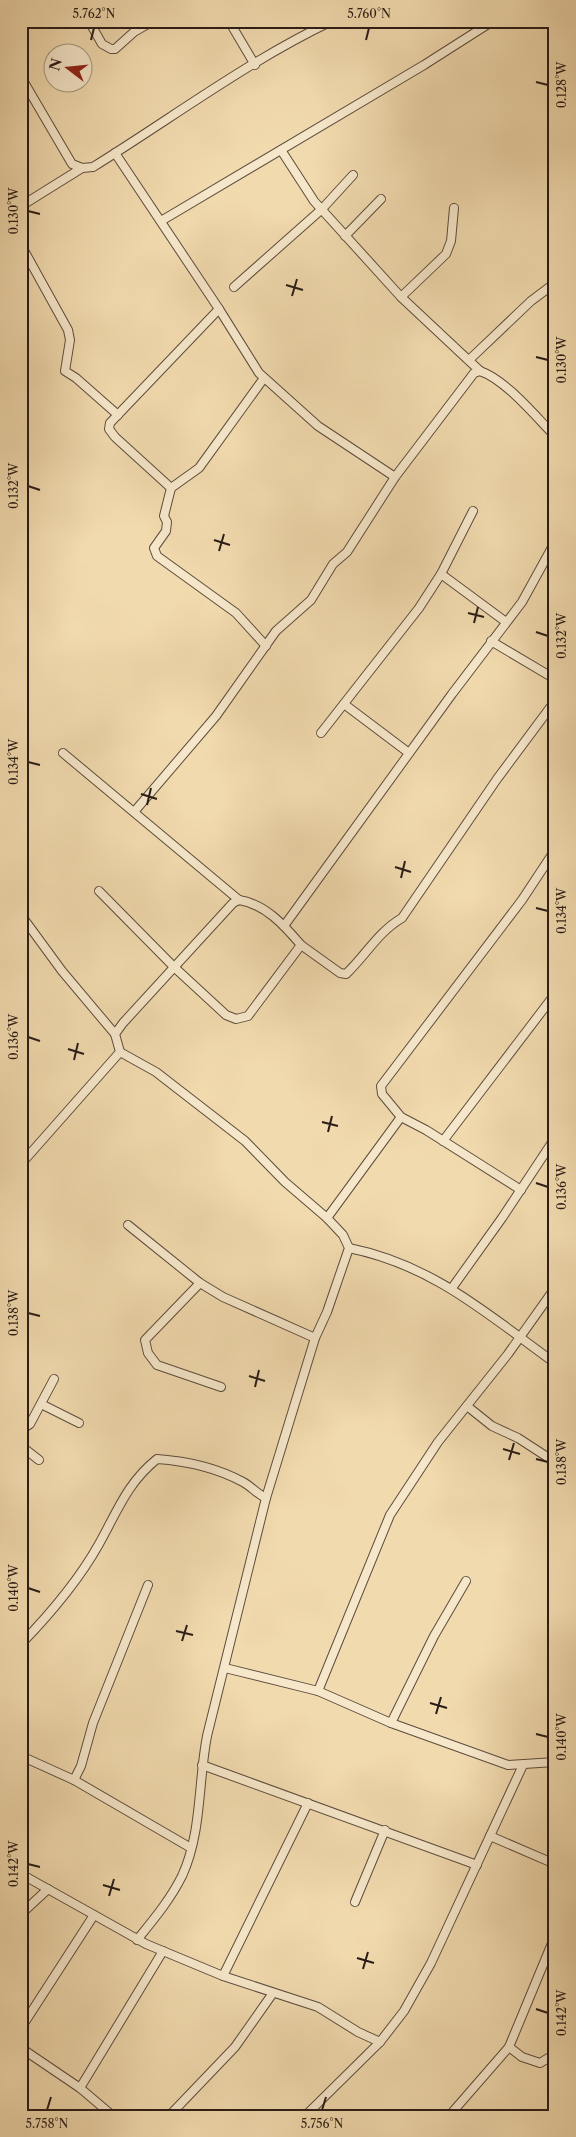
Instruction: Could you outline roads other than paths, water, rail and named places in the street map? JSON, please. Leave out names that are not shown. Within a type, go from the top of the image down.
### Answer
[{"type":"street","points":[[89,21],[102,44],[110,49],[115,49],[134,32],[153,21]]},
{"type":"street","points":[[229,21],[255,65]]},
{"type":"street","points":[[21,206],[82,168],[93,167],[231,77],[332,21]]},
{"type":"street","points":[[161,221],[493,21]]},
{"type":"street","points":[[21,77],[72,164],[82,168]]},
{"type":"street","points":[[281,150],[322,209],[401,297],[480,371],[500,383],[555,436]]},
{"type":"street","points":[[115,153],[220,309],[259,373],[318,426],[395,477]]},
{"type":"street","points":[[234,287],[322,209],[353,175]]},
{"type":"street","points":[[345,236],[381,199]]},
{"type":"street","points":[[401,297],[446,254],[451,240],[454,208]]},
{"type":"street","points":[[21,245],[68,330],[70,340],[65,371],[118,415]]},
{"type":"street","points":[[469,360],[531,301],[555,283]]},
{"type":"street","points":[[171,488],[115,437],[109,429],[110,423],[220,309]]},
{"type":"street","points":[[134,812],[216,716],[281,626],[311,600],[333,564],[347,552],[395,477],[474,374],[480,371]]},
{"type":"street","points":[[264,378],[200,468],[171,488],[164,516],[167,522],[166,531],[154,548],[155,553],[236,613],[266,646]]},
{"type":"street","points":[[321,733],[419,608],[441,574],[474,511]]},
{"type":"street","points":[[284,926],[491,641],[522,602],[555,542]]},
{"type":"street","points":[[441,574],[506,622]]},
{"type":"street","points":[[491,641],[555,679]]},
{"type":"street","points":[[63,753],[239,900],[260,907],[284,926],[300,945],[340,973],[346,974],[389,924],[402,918],[496,779],[555,701]]},
{"type":"street","points":[[344,704],[410,753]]},
{"type":"street","points":[[521,1190],[443,1141],[401,1118],[382,1094],[380,1086],[522,900],[555,850]]},
{"type":"street","points":[[99,890],[174,967],[226,1015],[236,1020],[248,1016],[300,945]]},
{"type":"street","points":[[115,1034],[233,903],[239,900]]},
{"type":"street","points":[[21,915],[62,970],[115,1034],[120,1052],[156,1072],[245,1141],[285,1182],[344,1235],[349,1248],[326,1312],[314,1338],[266,1498],[202,1764],[198,1809],[191,1848],[174,1891],[137,1940]]},
{"type":"street","points":[[443,1141],[555,994]]},
{"type":"street","points":[[21,1164],[120,1052]]},
{"type":"street","points":[[327,1218],[401,1118]]},
{"type":"street","points":[[452,1288],[555,1138]]},
{"type":"street","points":[[128,1225],[200,1283],[238,1304],[314,1338]]},
{"type":"street","points":[[349,1248],[372,1253],[398,1262],[452,1288],[555,1363]]},
{"type":"street","points":[[200,1283],[145,1340],[148,1353],[157,1365],[221,1387]]},
{"type":"street","points":[[318,1691],[390,1516],[438,1442],[555,1288]]},
{"type":"street","points":[[21,1430],[30,1424],[54,1379]]},
{"type":"street","points":[[41,1404],[79,1423]]},
{"type":"street","points":[[467,1406],[492,1426],[525,1442],[555,1462]]},
{"type":"street","points":[[21,1446],[40,1460]]},
{"type":"street","points":[[21,1644],[74,1582],[99,1544],[113,1516],[140,1473],[156,1459],[182,1460],[223,1473],[245,1483],[257,1494],[266,1498]]},
{"type":"street","points":[[391,1723],[434,1636],[466,1581]]},
{"type":"street","points":[[74,1780],[81,1766],[93,1723],[148,1585]]},
{"type":"street","points":[[225,1668],[318,1691],[391,1723],[508,1765],[555,1762]]},
{"type":"street","points":[[21,1756],[74,1780],[191,1848]]},
{"type":"street","points":[[202,1764],[476,1865]]},
{"type":"street","points":[[305,2116],[380,2042],[418,1987],[523,1765]]},
{"type":"street","points":[[223,1976],[308,1803]]},
{"type":"street","points":[[355,1902],[385,1830]]},
{"type":"street","points":[[490,1836],[555,1864]]},
{"type":"street","points":[[21,1874],[137,1940],[223,1976],[318,2007],[358,2032],[380,2042]]},
{"type":"street","points":[[21,1914],[48,1889]]},
{"type":"street","points":[[21,2028],[94,1915]]},
{"type":"street","points":[[449,2116],[508,2047],[552,1950],[555,1936]]},
{"type":"street","points":[[80,2088],[163,1951]]},
{"type":"street","points":[[169,2116],[235,2047],[274,1993]]},
{"type":"street","points":[[508,2047],[522,2057],[540,2063],[555,2054]]},
{"type":"street","points":[[21,2048],[80,2088],[113,2116]]}]
